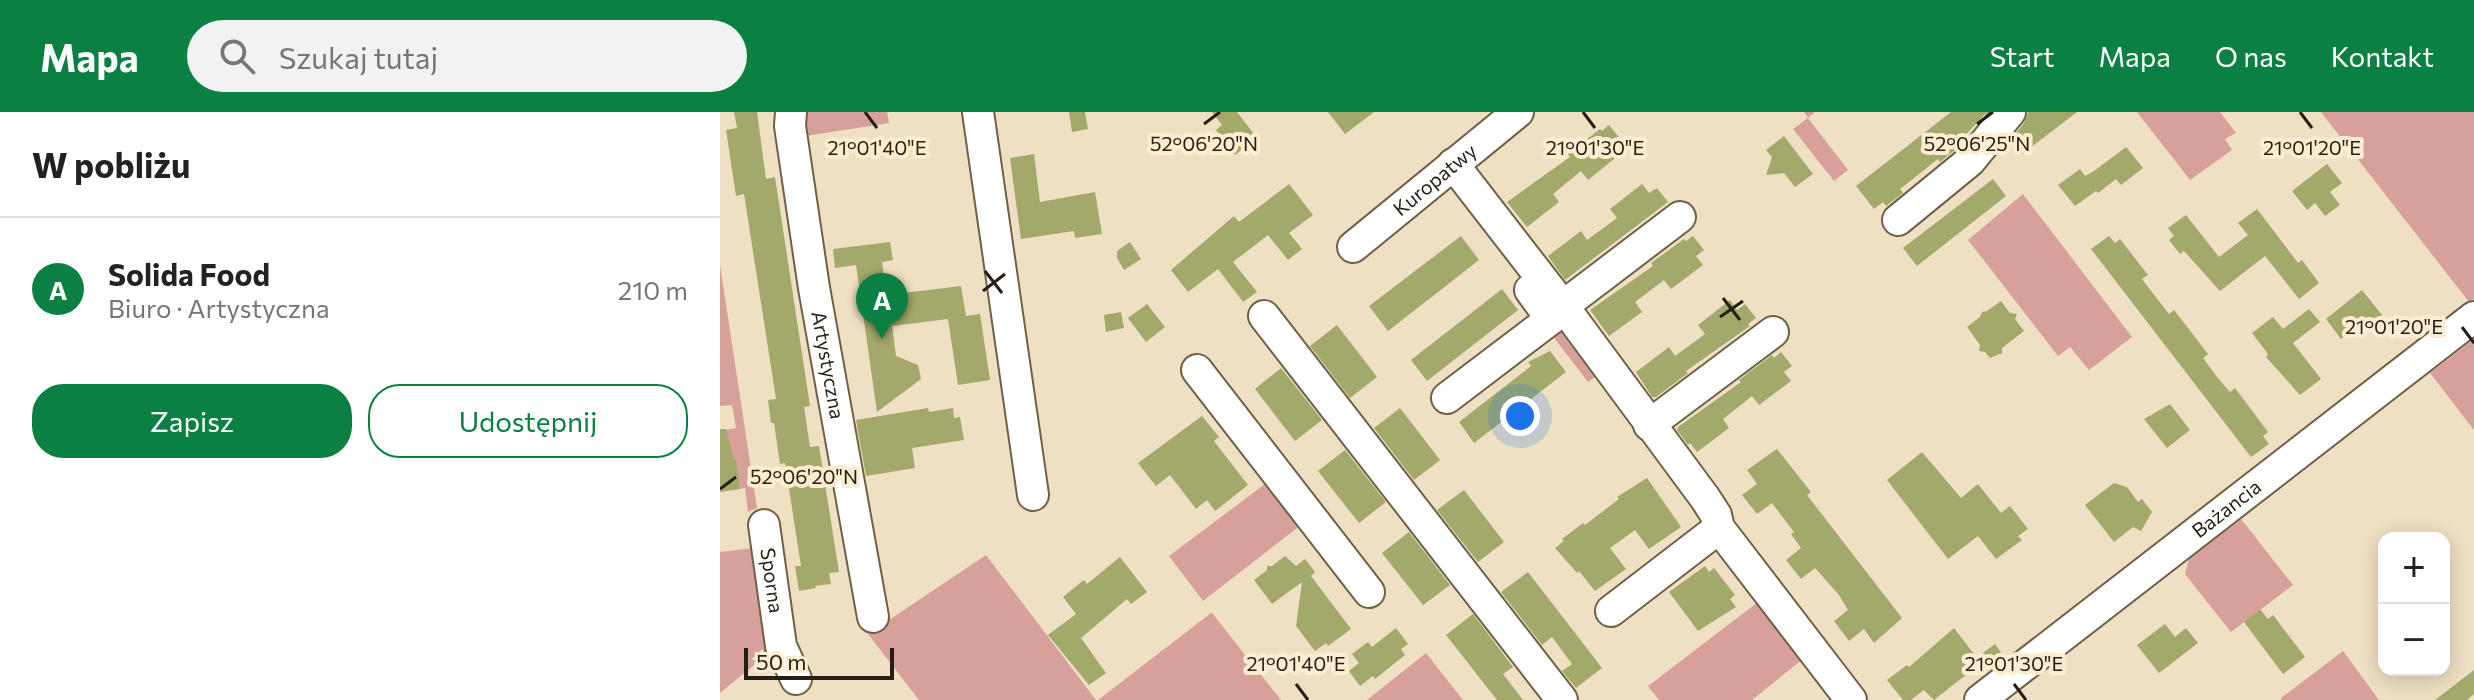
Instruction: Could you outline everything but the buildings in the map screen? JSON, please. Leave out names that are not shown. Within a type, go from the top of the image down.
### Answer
[{"type":"street","name":"Artystyczna","points":[[791,112],[790,126],[814,288],[873,617]]},
{"type":"street","points":[[978,112],[1033,495]]},
{"type":"street","name":"Kuropatwy","points":[[1353,247],[1518,112]]},
{"type":"street","points":[[1898,220],[1970,161],[2010,112]]},
{"type":"street","points":[[1447,170],[1563,306],[1716,515],[1719,528],[1851,700]]},
{"type":"street","points":[[1447,170],[1551,319],[1447,398]]},
{"type":"street","points":[[1563,306],[1680,217]]},
{"type":"street","points":[[1264,316],[1562,700]]},
{"type":"street","name":"Bażancia","points":[[1980,700],[2474,317]]},
{"type":"street","points":[[1649,425],[1773,332]]},
{"type":"street","points":[[1197,370],[1369,592]]},
{"type":"street","name":"Sporna","points":[[764,525],[781,646],[796,679]]},
{"type":"street","points":[[1611,611],[1719,528]]},
{"type":"shaded area","points":[[799,112],[887,112],[889,123],[799,137]]},
{"type":"shaded area","points":[[2137,112],[2220,112],[2236,133],[2225,139],[2232,150],[2190,180]]},
{"type":"shaded area","points":[[2321,112],[2474,112],[2474,299],[2469,302]]},
{"type":"shaded area","points":[[1808,118],[1848,170],[1834,181],[1793,129]]},
{"type":"shaded area","points":[[2023,194],[2132,337],[2089,370],[2070,347],[2058,356],[1968,240]]},
{"type":"shaded area","points":[[720,265],[757,508],[748,512],[745,488],[740,489],[734,460],[720,431],[736,428],[732,405],[720,406]]},
{"type":"shaded area","points":[[1567,328],[1601,373],[1588,382],[1548,330]]},
{"type":"shaded area","points":[[2474,339],[2474,430],[2430,373]]},
{"type":"shaded area","points":[[1273,478],[1306,521],[1203,601],[1169,556]]},
{"type":"shaded area","points":[[2241,519],[2293,585],[2231,632],[2185,574],[2189,559]]},
{"type":"shaded area","points":[[762,547],[769,653],[720,693],[720,552]]},
{"type":"shaded area","points":[[986,555],[1096,700],[919,700],[868,634]]},
{"type":"shaded area","points":[[1758,602],[1803,659],[1752,700],[1659,700],[1648,686]]},
{"type":"shaded area","points":[[1211,613],[1281,700],[1098,700]]},
{"type":"shaded area","points":[[2343,651],[2379,700],[2282,700],[2281,698]]},
{"type":"shaded area","points":[[1426,653],[1463,700],[1367,700]]},
{"type":"place","name":"Solida Food","points":[[882,339]]}]
